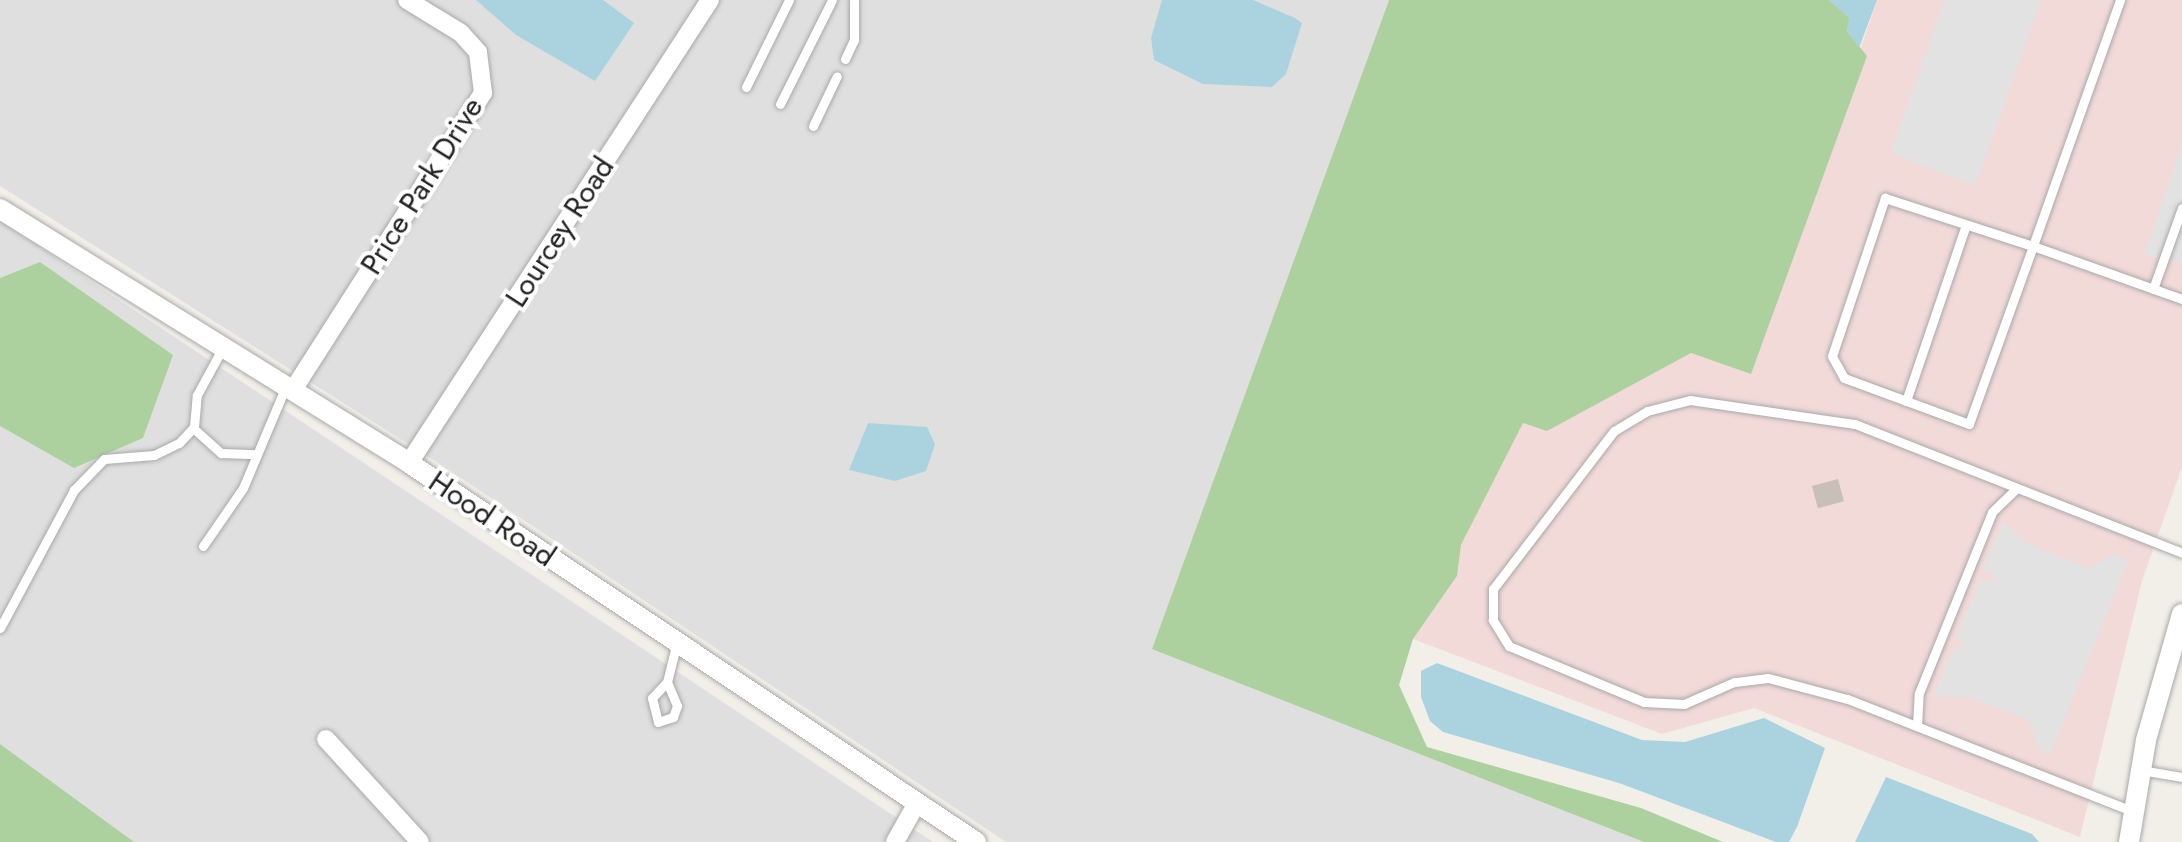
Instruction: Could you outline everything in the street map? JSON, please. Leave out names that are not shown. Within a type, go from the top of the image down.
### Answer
[{"type":"street","name":"Price Park Drive","points":[[290,388],[482,92],[478,52],[462,32],[407,0]]},
{"type":"street","name":"Lourcey Road","points":[[410,463],[710,0]]},
{"type":"street","name":"Hood Road","points":[[1,212],[410,463],[976,842]]},
{"type":"street","points":[[2128,842],[2141,770],[2182,614]]},
{"type":"street","points":[[326,739],[420,842]]},
{"type":"street","points":[[895,842],[917,803]]},
{"type":"lane","points":[[746,88],[790,0]]},
{"type":"lane","points":[[780,104],[832,0]]},
{"type":"lane","points":[[845,59],[856,28],[854,0]]},
{"type":"lane","points":[[2120,0],[2033,246],[1970,424],[1844,378],[1832,356],[1884,198],[2033,246],[2182,299]]},
{"type":"lane","points":[[813,126],[837,76]]},
{"type":"lane","points":[[2153,289],[2182,208]]},
{"type":"lane","points":[[1906,401],[1966,224]]},
{"type":"lane","points":[[0,628],[74,490],[104,459],[154,455],[193,428],[197,395],[224,347]]},
{"type":"lane","points":[[203,546],[229,515],[290,388]]},
{"type":"lane","points":[[2133,812],[1916,726],[1768,678],[1656,706],[1522,654],[1500,634],[1491,607],[1501,574],[1594,451],[1629,420],[1666,404],[1690,400],[1855,424],[2182,554]]},
{"type":"lane","points":[[193,428],[221,452],[256,454]]},
{"type":"lane","points":[[1940,472],[1953,464]]},
{"type":"lane","points":[[1916,726],[1919,693],[1992,512],[2016,489]]},
{"type":"lane","points":[[667,682],[678,642]]},
{"type":"lane","points":[[2141,770],[2182,778]]},
{"type":"shaded area","points":[[0,0],[1389,0],[1153,648],[1644,842],[1006,842],[443,466],[0,186]]},
{"type":"shaded area","points":[[1877,0],[2182,0],[2182,467],[2142,581],[2080,837],[1754,708],[1662,734],[1413,639],[1457,576],[1461,545],[1523,422],[1547,430],[1691,353],[1751,373]]},
{"type":"shaded area","points":[[1944,0],[2041,0],[1975,186],[1891,153]]},
{"type":"shaded area","points":[[2182,142],[2182,262],[2145,255]]},
{"type":"shaded area","points":[[0,221],[8,226],[933,842],[0,842]]},
{"type":"shaded area","points":[[2003,522],[2028,544],[2089,569],[2114,554],[2128,560],[2050,754],[2039,749],[2029,720],[1969,697],[1933,696],[1954,648],[1967,646],[1956,638],[1980,580],[1992,582],[1993,574],[1983,569]]},
{"type":"green space","points":[[1389,0],[1829,0],[1850,18],[1847,31],[1867,56],[1751,374],[1691,353],[1547,431],[1523,423],[1461,545],[1457,576],[1413,639],[1399,685],[1427,747],[1641,808],[1723,842],[1644,842],[1152,649]]},
{"type":"green space","points":[[40,262],[173,355],[143,438],[74,468],[0,426],[0,278]]},
{"type":"green space","points":[[0,744],[134,842],[0,842]]},
{"type":"water","points":[[476,0],[603,0],[634,23],[595,81],[516,35]]},
{"type":"water","points":[[1162,0],[1253,0],[1295,18],[1302,23],[1286,74],[1272,87],[1203,84],[1154,60],[1151,38]]},
{"type":"water","points":[[1829,0],[1877,0],[1859,48],[1847,31],[1849,18]]},
{"type":"water","points":[[868,423],[927,427],[935,444],[926,471],[895,481],[849,470]]},
{"type":"water","points":[[1437,663],[1642,740],[1685,742],[1764,718],[1825,748],[1797,827],[1789,842],[1776,842],[1619,783],[1443,732],[1430,721],[1421,697],[1421,671]]},
{"type":"water","points":[[1886,777],[2032,834],[2039,842],[1855,842]]},
{"type":"building","points":[[1838,479],[1844,501],[1818,508],[1812,486]]}]
